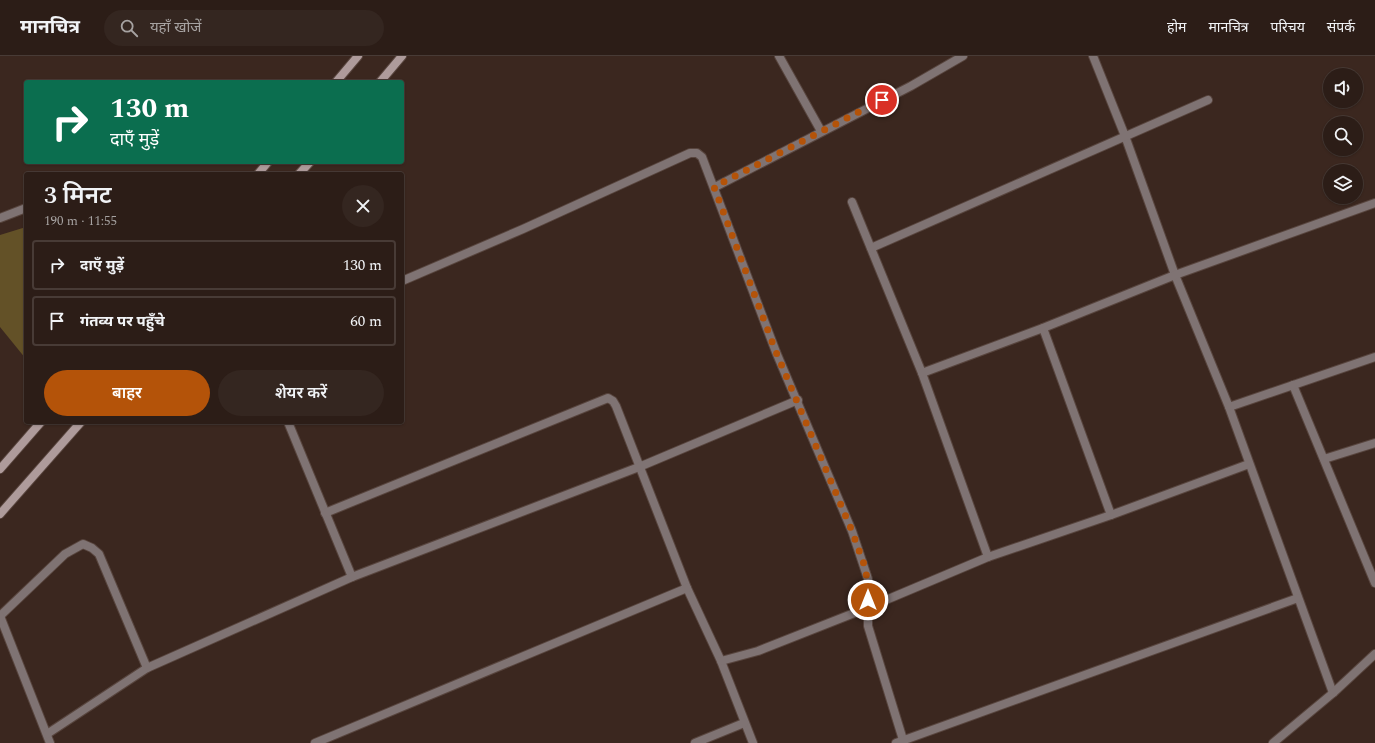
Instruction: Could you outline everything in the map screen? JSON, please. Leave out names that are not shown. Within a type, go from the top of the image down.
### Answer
[{"type":"main road","points":[[338,80],[358,56]]},
{"type":"main road","points":[[382,80],[402,56]]},
{"type":"main road","points":[[260,172],[266,164]]},
{"type":"main road","points":[[301,172],[308,164]]},
{"type":"main road","points":[[0,469],[39,424]]},
{"type":"main road","points":[[0,514],[80,424]]},
{"type":"street","points":[[779,56],[821,132]]},
{"type":"street","points":[[714,187],[911,86],[963,56]]},
{"type":"street","points":[[1095,56],[1175,275],[1229,407],[1333,693]]},
{"type":"street","points":[[871,248],[1208,100]]},
{"type":"street","points":[[404,280],[523,229],[690,153],[697,153],[702,157],[776,352],[798,400],[850,524],[865,567],[869,592],[867,608],[868,626],[901,742],[1298,598]]},
{"type":"street","points":[[852,202],[922,373],[988,556]]},
{"type":"street","points":[[922,373],[1043,328],[1175,275],[1375,203]]},
{"type":"street","points":[[0,218],[24,209]]},
{"type":"street","points":[[1043,328],[1111,515]]},
{"type":"street","points":[[1229,407],[1375,357]]},
{"type":"street","points":[[1293,385],[1375,583]]},
{"type":"street","points":[[325,513],[608,398],[613,401],[616,406],[687,588],[721,661],[753,743]]},
{"type":"street","points":[[46,734],[147,668],[352,577],[639,467],[798,400]]},
{"type":"street","points":[[289,424],[352,577]]},
{"type":"street","points":[[1324,459],[1375,443]]},
{"type":"street","points":[[721,661],[758,651],[867,608],[988,556],[1111,515],[1249,464]]},
{"type":"street","points":[[50,743],[0,616],[65,554],[83,544],[92,548],[99,554],[147,668]]},
{"type":"street","points":[[315,743],[687,588]]},
{"type":"street","points":[[1273,743],[1333,693],[1375,654]]},
{"type":"street","points":[[695,743],[744,723]]},
{"type":"shaded area","points":[[24,228],[24,357],[0,327],[0,235]]},
{"type":"route","points":[[868,600],[868,579],[852,531],[826,465],[776,352],[714,187],[882,100]]}]
